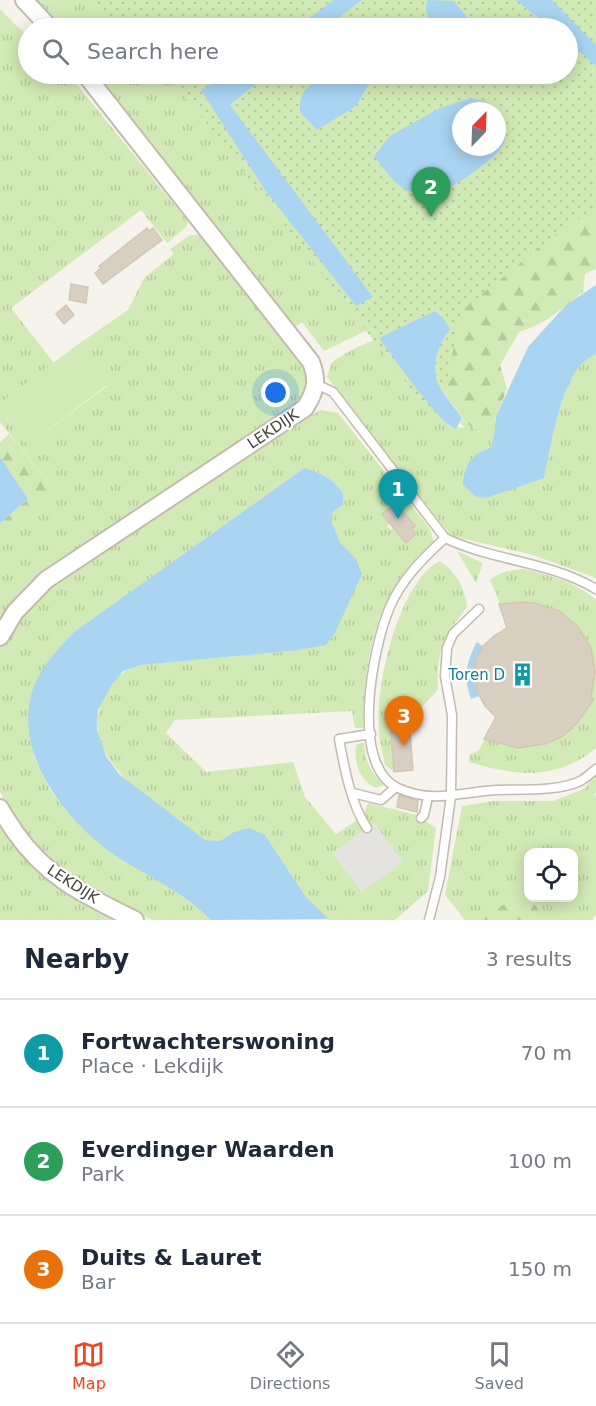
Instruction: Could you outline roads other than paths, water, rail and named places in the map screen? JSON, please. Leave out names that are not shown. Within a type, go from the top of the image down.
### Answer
[{"type":"street","points":[[24,0],[41,18]]},
{"type":"street","points":[[93,84],[311,362],[316,384]]},
{"type":"street","name":"LEKDIJK","points":[[0,637],[15,612],[46,580],[305,408],[314,394],[316,384]]},
{"type":"street","name":"LEKDIJK","points":[[0,808],[22,842],[46,869],[78,891],[135,920]]},
{"type":"lane","points":[[316,384],[333,392],[445,538],[463,547],[558,571],[596,589]]},
{"type":"lane","points":[[445,538],[420,561],[406,578],[389,608],[377,648],[370,695],[371,734],[374,755],[381,773],[396,787],[428,797],[482,791],[561,787],[581,781],[596,769]]},
{"type":"lane","points":[[429,920],[440,877],[451,796],[452,715],[445,676],[447,648],[453,634],[479,609]]},
{"type":"lane","points":[[367,828],[359,816],[344,768],[339,739],[371,734]]},
{"type":"lane","points":[[353,793],[381,800],[396,787]]},
{"type":"lane","points":[[421,818],[424,815],[428,797]]},
{"type":"water","points":[[334,0],[362,0],[338,18],[309,18]]},
{"type":"water","points":[[427,0],[454,1],[467,18],[429,18]]},
{"type":"water","points":[[516,0],[552,0],[570,18],[538,18]]},
{"type":"water","points":[[578,27],[596,45],[596,66],[578,51]]},
{"type":"water","points":[[211,84],[256,84],[230,105],[373,297],[356,306],[265,190],[201,90]]},
{"type":"water","points":[[311,84],[369,84],[356,106],[317,130],[300,112],[301,98]]},
{"type":"water","points":[[471,98],[486,102],[459,102]]},
{"type":"water","points":[[452,104],[452,156],[494,156],[473,173],[445,189],[420,193],[404,189],[394,181],[374,156],[390,136],[440,108]]},
{"type":"water","points":[[596,285],[596,354],[584,362],[569,384],[553,433],[544,478],[486,498],[475,496],[463,485],[465,472],[473,457],[490,448],[497,414],[528,347],[566,305]]},
{"type":"water","points":[[435,311],[450,329],[438,352],[435,372],[441,388],[462,418],[456,429],[448,424],[428,402],[379,338]]},
{"type":"water","points":[[0,457],[28,499],[0,523]]},
{"type":"water","points":[[304,468],[326,477],[343,493],[343,505],[330,517],[340,542],[356,559],[362,574],[335,633],[326,645],[291,651],[141,665],[123,671],[111,686],[98,710],[97,730],[106,756],[119,774],[205,840],[220,841],[232,833],[249,828],[265,835],[306,897],[329,919],[211,920],[175,891],[109,851],[72,818],[43,775],[33,752],[29,728],[29,703],[41,672],[74,632]]},
{"type":"water","points":[[477,642],[483,646],[475,677],[479,696],[471,699],[466,677],[470,656]]},
{"type":"place","name":"Everdinger Waarden","points":[[431,217]]},
{"type":"place","name":"Fortwachterswoning","points":[[398,519]]},
{"type":"place","name":"Toren D","points":[[523,675]]},
{"type":"place","name":"Duits & Lauret","points":[[404,746]]}]
